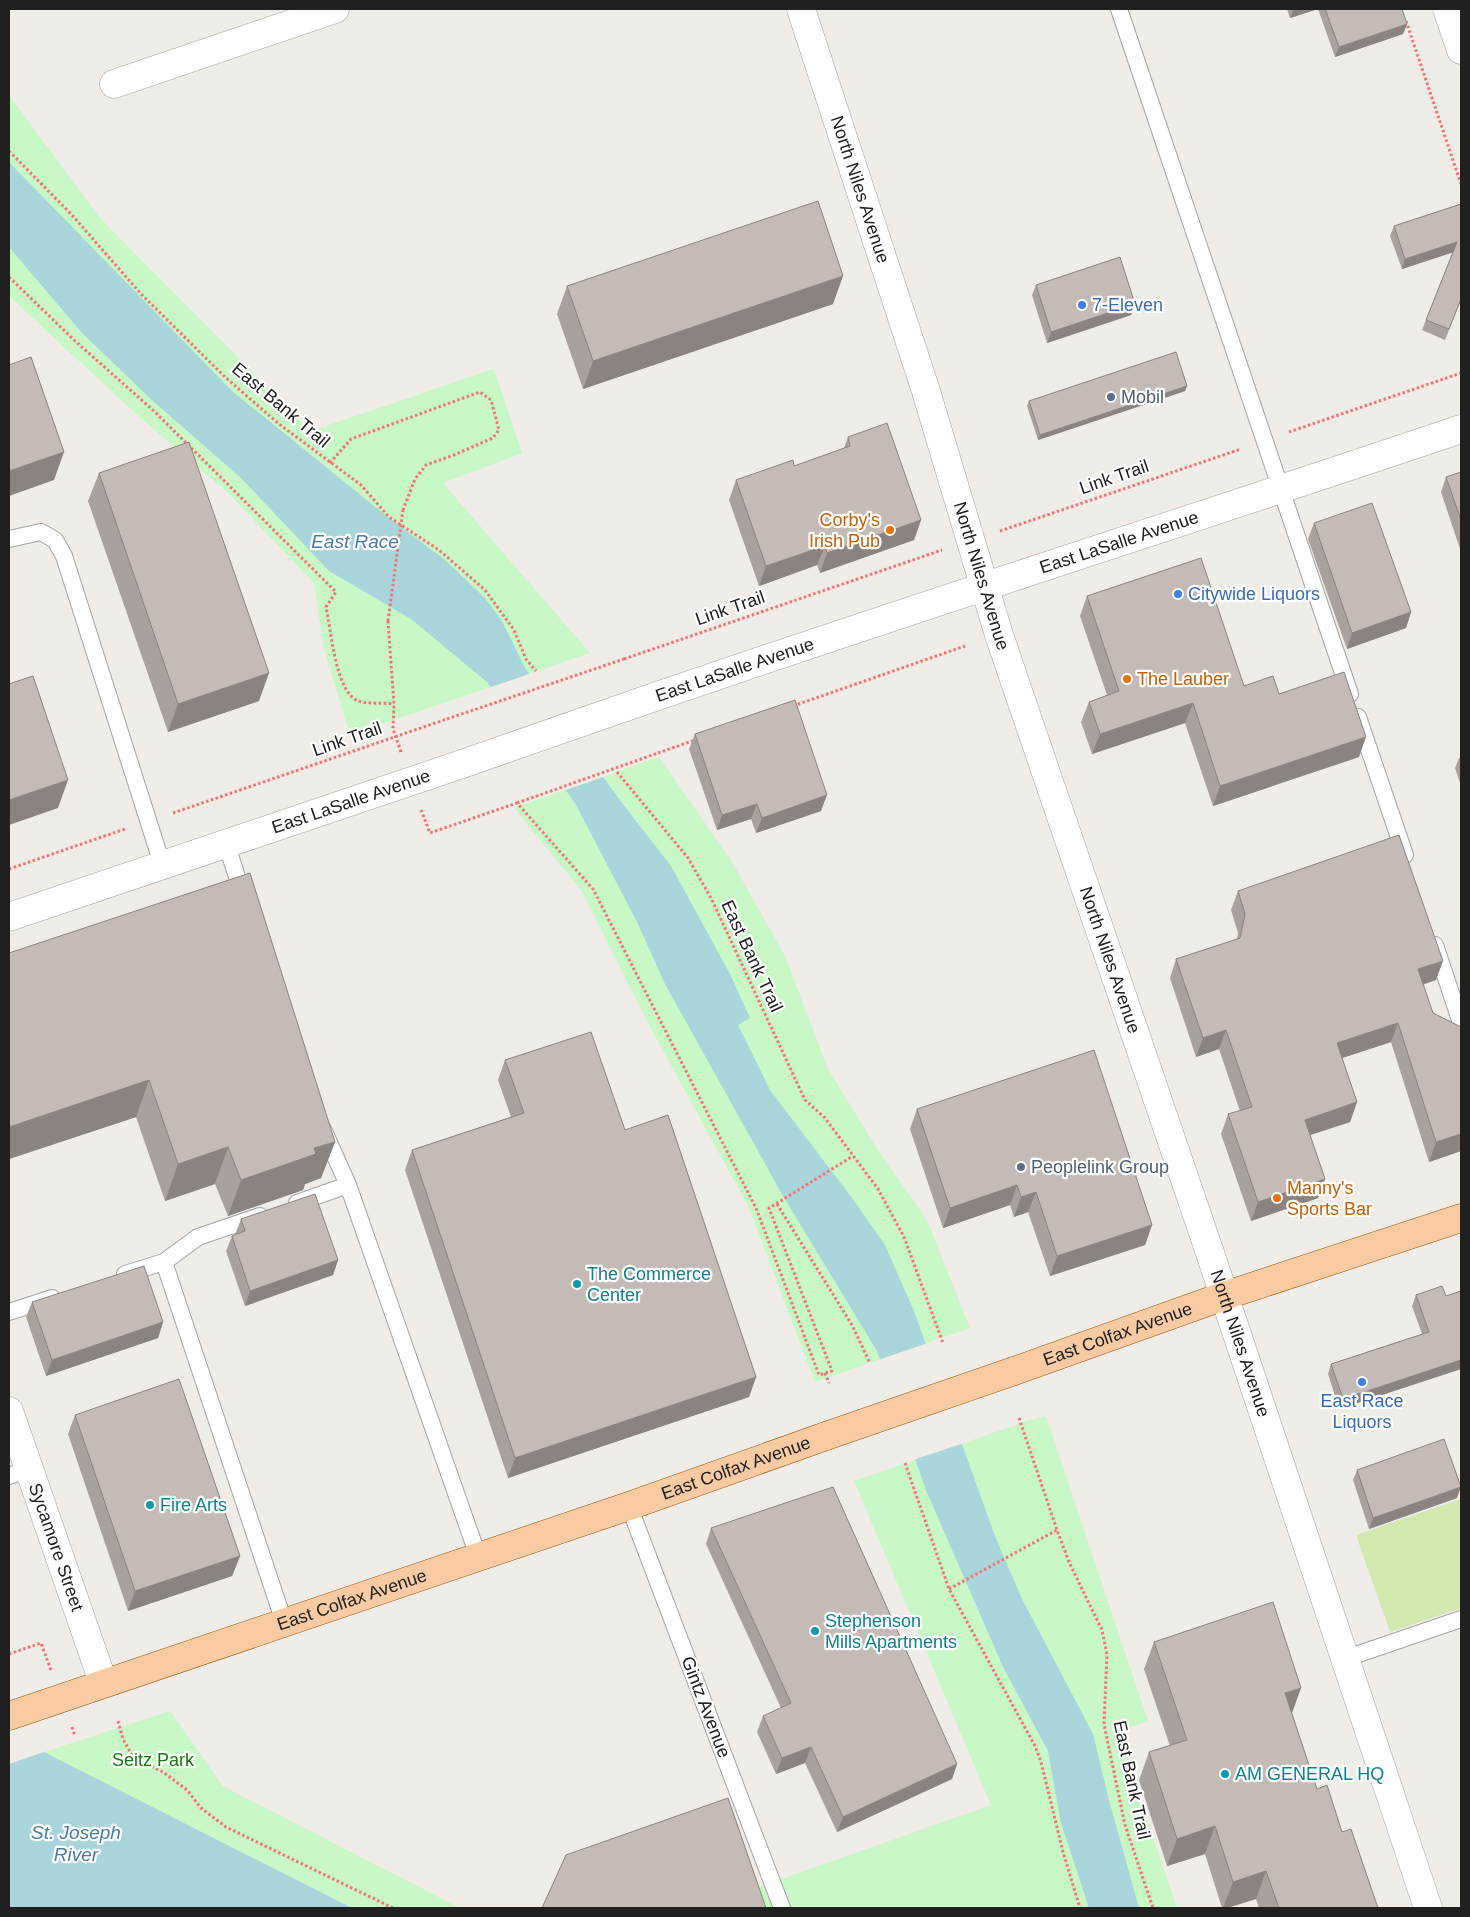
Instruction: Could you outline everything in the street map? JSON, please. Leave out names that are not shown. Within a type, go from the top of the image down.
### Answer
[{"type":"main road","name":"East Colfax Avenue","points":[[9,1716],[103,1682],[629,1506],[1224,1296],[1461,1218]]},
{"type":"street","points":[[114,84],[335,9]]},
{"type":"street","name":"North Niles Avenue","points":[[801,9],[925,388],[984,586],[1428,1908]]},
{"type":"street","points":[[1447,9],[1461,50]]},
{"type":"street","name":"East LaSalle Avenue","points":[[9,917],[984,586],[1461,429]]},
{"type":"street","name":"Sycamore Street","points":[[9,1411],[19,1472],[103,1682]]},
{"type":"lane","points":[[1119,9],[1263,441],[1409,868]]},
{"type":"lane","points":[[9,539],[41,532],[55,540],[64,556],[162,864]]},
{"type":"lane","points":[[226,843],[249,914]]},
{"type":"lane","points":[[1430,932],[1461,1023]]},
{"type":"lane","points":[[318,1118],[348,1186],[478,1556]]},
{"type":"lane","points":[[109,1279],[164,1262],[198,1237],[348,1186]]},
{"type":"lane","points":[[164,1262],[284,1622]]},
{"type":"lane","points":[[9,1312],[64,1294]]},
{"type":"lane","name":"Gintz Avenue","points":[[629,1506],[782,1908]]},
{"type":"lane","points":[[1344,1659],[1461,1619]]},
{"type":"path","points":[[1404,18],[1461,184]]},
{"type":"path","name":"East Bank Trail","points":[[9,151],[72,215],[141,294],[225,377],[279,424],[361,484],[390,517],[439,550],[485,590],[514,630],[526,659],[536,671]]},
{"type":"path","points":[[9,277],[74,340],[154,411],[336,592],[326,607],[337,666],[347,692],[356,700],[368,703],[394,704]]},
{"type":"path","name":"Link Trail","points":[[9,869],[1461,373]]},
{"type":"path","points":[[330,463],[351,440],[480,392],[490,400],[498,430],[493,438],[426,465],[415,479],[403,510],[388,622],[394,704],[393,730],[395,737]]},
{"type":"path","points":[[786,708],[965,646]]},
{"type":"path","points":[[430,833],[696,740]]},
{"type":"path","name":"East Bank Trail","points":[[617,772],[688,858],[711,898],[805,1100],[825,1118],[878,1188],[904,1237],[944,1343]]},
{"type":"path","points":[[517,803],[593,889],[756,1208],[819,1375],[832,1371],[768,1208],[853,1156]]},
{"type":"path","points":[[777,1204],[852,1325],[870,1363]]},
{"type":"path","points":[[826,1373],[829,1383]]},
{"type":"path","name":"East Bank Trail","points":[[1019,1418],[1069,1562],[1102,1630],[1107,1654],[1104,1724],[1125,1825],[1153,1908]]},
{"type":"path","points":[[905,1463],[939,1565],[950,1589],[1035,1746],[1080,1908]]},
{"type":"path","points":[[950,1589],[1057,1530]]},
{"type":"path","points":[[9,1654],[41,1643]]},
{"type":"path","points":[[118,1721],[123,1739],[133,1757],[163,1772],[187,1790],[201,1808],[226,1827],[393,1908]]},
{"type":"green space","name":"East Race","points":[[9,95],[100,218],[311,431],[494,369],[522,453],[443,483],[590,653],[350,735],[324,649],[314,583],[228,493],[134,412],[9,296]]},
{"type":"green space","points":[[659,757],[731,860],[785,956],[828,1069],[876,1147],[927,1220],[970,1328],[815,1382],[749,1208],[649,1025],[581,890],[514,808]]},
{"type":"green space","points":[[1046,1416],[1148,1721],[1118,1732],[1177,1908],[763,1908],[756,1888],[991,1805],[854,1481]]},
{"type":"green space","points":[[1461,1499],[1461,1608],[1390,1632],[1356,1535]]},
{"type":"green space","name":"Seitz Park","points":[[170,1711],[223,1786],[460,1908],[352,1908],[44,1752]]},
{"type":"water","name":"East Race","points":[[9,162],[232,391],[384,514],[445,560],[485,598],[502,621],[525,668],[619,799],[671,866],[730,974],[750,1018],[738,1025],[770,1090],[852,1198],[885,1245],[914,1311],[995,1536],[1022,1599],[1093,1734],[1139,1908],[1089,1908],[1061,1823],[1048,1751],[1003,1667],[926,1490],[877,1351],[783,1196],[665,984],[637,922],[575,803],[487,682],[411,619],[329,571],[242,479],[153,401],[82,333],[9,247]]},
{"type":"water","name":"St. Joseph River","points":[[9,1738],[44,1752],[352,1908],[9,1908]]},
{"type":"pier","points":[[532,673],[606,776],[563,791],[488,688]]},
{"type":"pier","points":[[928,1343],[964,1443],[913,1460],[878,1360]]},
{"type":"pier","points":[[9,1736],[45,1750],[47,1751],[9,1764]]},
{"type":"building","points":[[1325,9],[1402,9],[1407,24],[1339,47]]},
{"type":"building","points":[[818,201],[843,276],[593,361],[567,286]]},
{"type":"building","points":[[1461,204],[1461,299],[1449,329],[1426,320],[1457,242],[1405,259],[1394,226]]},
{"type":"building","name":"7-Eleven","points":[[1120,257],[1135,304],[1051,332],[1036,285]]},
{"type":"building","name":"Mobil","points":[[1176,352],[1187,386],[1040,435],[1029,401]]},
{"type":"building","points":[[31,357],[64,452],[9,471],[9,365]]},
{"type":"building","points":[[887,423],[921,520],[827,553],[825,546],[766,566],[736,480],[793,460],[794,466],[850,446],[848,437]]},
{"type":"building","points":[[189,442],[269,673],[178,704],[99,473]]},
{"type":"building","points":[[1461,472],[1461,520],[1446,477]]},
{"type":"building","points":[[1372,503],[1411,612],[1352,633],[1314,523]]},
{"type":"building","points":[[1201,558],[1244,686],[1273,676],[1279,694],[1344,672],[1366,737],[1220,786],[1193,703],[1100,734],[1089,702],[1119,691],[1087,596]]},
{"type":"building","points":[[33,676],[68,780],[9,800],[9,684]]},
{"type":"building","points":[[795,700],[827,795],[762,818],[757,804],[722,815],[695,734]]},
{"type":"building","points":[[1399,835],[1443,961],[1418,969],[1433,1013],[1461,1027],[1461,1134],[1436,1142],[1398,1023],[1337,1043],[1357,1102],[1305,1120],[1325,1179],[1258,1202],[1228,1114],[1252,1107],[1226,1030],[1203,1038],[1176,959],[1240,938],[1245,914],[1238,891]]},
{"type":"building","points":[[250,873],[335,1142],[314,1148],[316,1154],[241,1180],[228,1147],[178,1164],[149,1080],[9,1127],[9,953]]},
{"type":"building","name":"The Commerce Center","points":[[591,1032],[625,1130],[668,1115],[756,1377],[515,1458],[412,1150],[524,1113],[505,1060]]},
{"type":"building","name":"Peoplelink Group","points":[[1094,1050],[1152,1225],[1057,1256],[1036,1192],[1021,1197],[1017,1185],[950,1208],[917,1109]]},
{"type":"building","points":[[315,1194],[338,1260],[250,1291],[232,1236],[245,1231],[241,1219]]},
{"type":"building","points":[[144,1266],[163,1322],[52,1360],[32,1302]]},
{"type":"building","points":[[1442,1286],[1446,1296],[1461,1291],[1461,1360],[1343,1399],[1331,1364],[1429,1332],[1416,1295]]},
{"type":"building","name":"Fire Arts","points":[[179,1379],[240,1556],[135,1591],[75,1415]]},
{"type":"building","points":[[1444,1439],[1461,1487],[1373,1518],[1357,1470]]},
{"type":"building","name":"Stephenson Mills Apartments","points":[[833,1487],[957,1764],[843,1817],[811,1747],[782,1758],[763,1716],[791,1703],[711,1528]]},
{"type":"building","name":"AM GENERAL HQ","points":[[1273,1602],[1301,1688],[1285,1693],[1317,1789],[1327,1785],[1342,1832],[1351,1829],[1378,1908],[1279,1908],[1266,1871],[1233,1882],[1215,1826],[1177,1839],[1149,1752],[1187,1740],[1154,1642]]},
{"type":"building","points":[[728,1798],[766,1908],[542,1908],[566,1855]]},
{"type":"place","name":"7-Eleven","points":[[1082,305]]},
{"type":"place","name":"Mobil","points":[[1111,397]]},
{"type":"place","name":"Corby's Irish Pub","points":[[890,530]]},
{"type":"place","name":"Citywide Liquors","points":[[1178,594]]},
{"type":"place","name":"The Lauber","points":[[1127,679]]},
{"type":"place","name":"Peoplelink Group","points":[[1021,1167]]},
{"type":"place","name":"Manny's Sports Bar","points":[[1277,1198]]},
{"type":"place","name":"The Commerce Center","points":[[577,1284]]},
{"type":"place","name":"East Race Liquors","points":[[1362,1382]]},
{"type":"place","name":"Fire Arts","points":[[150,1505]]},
{"type":"place","name":"Stephenson Mills Apartments","points":[[815,1631]]},
{"type":"place","name":"AM GENERAL HQ","points":[[1225,1774]]}]
